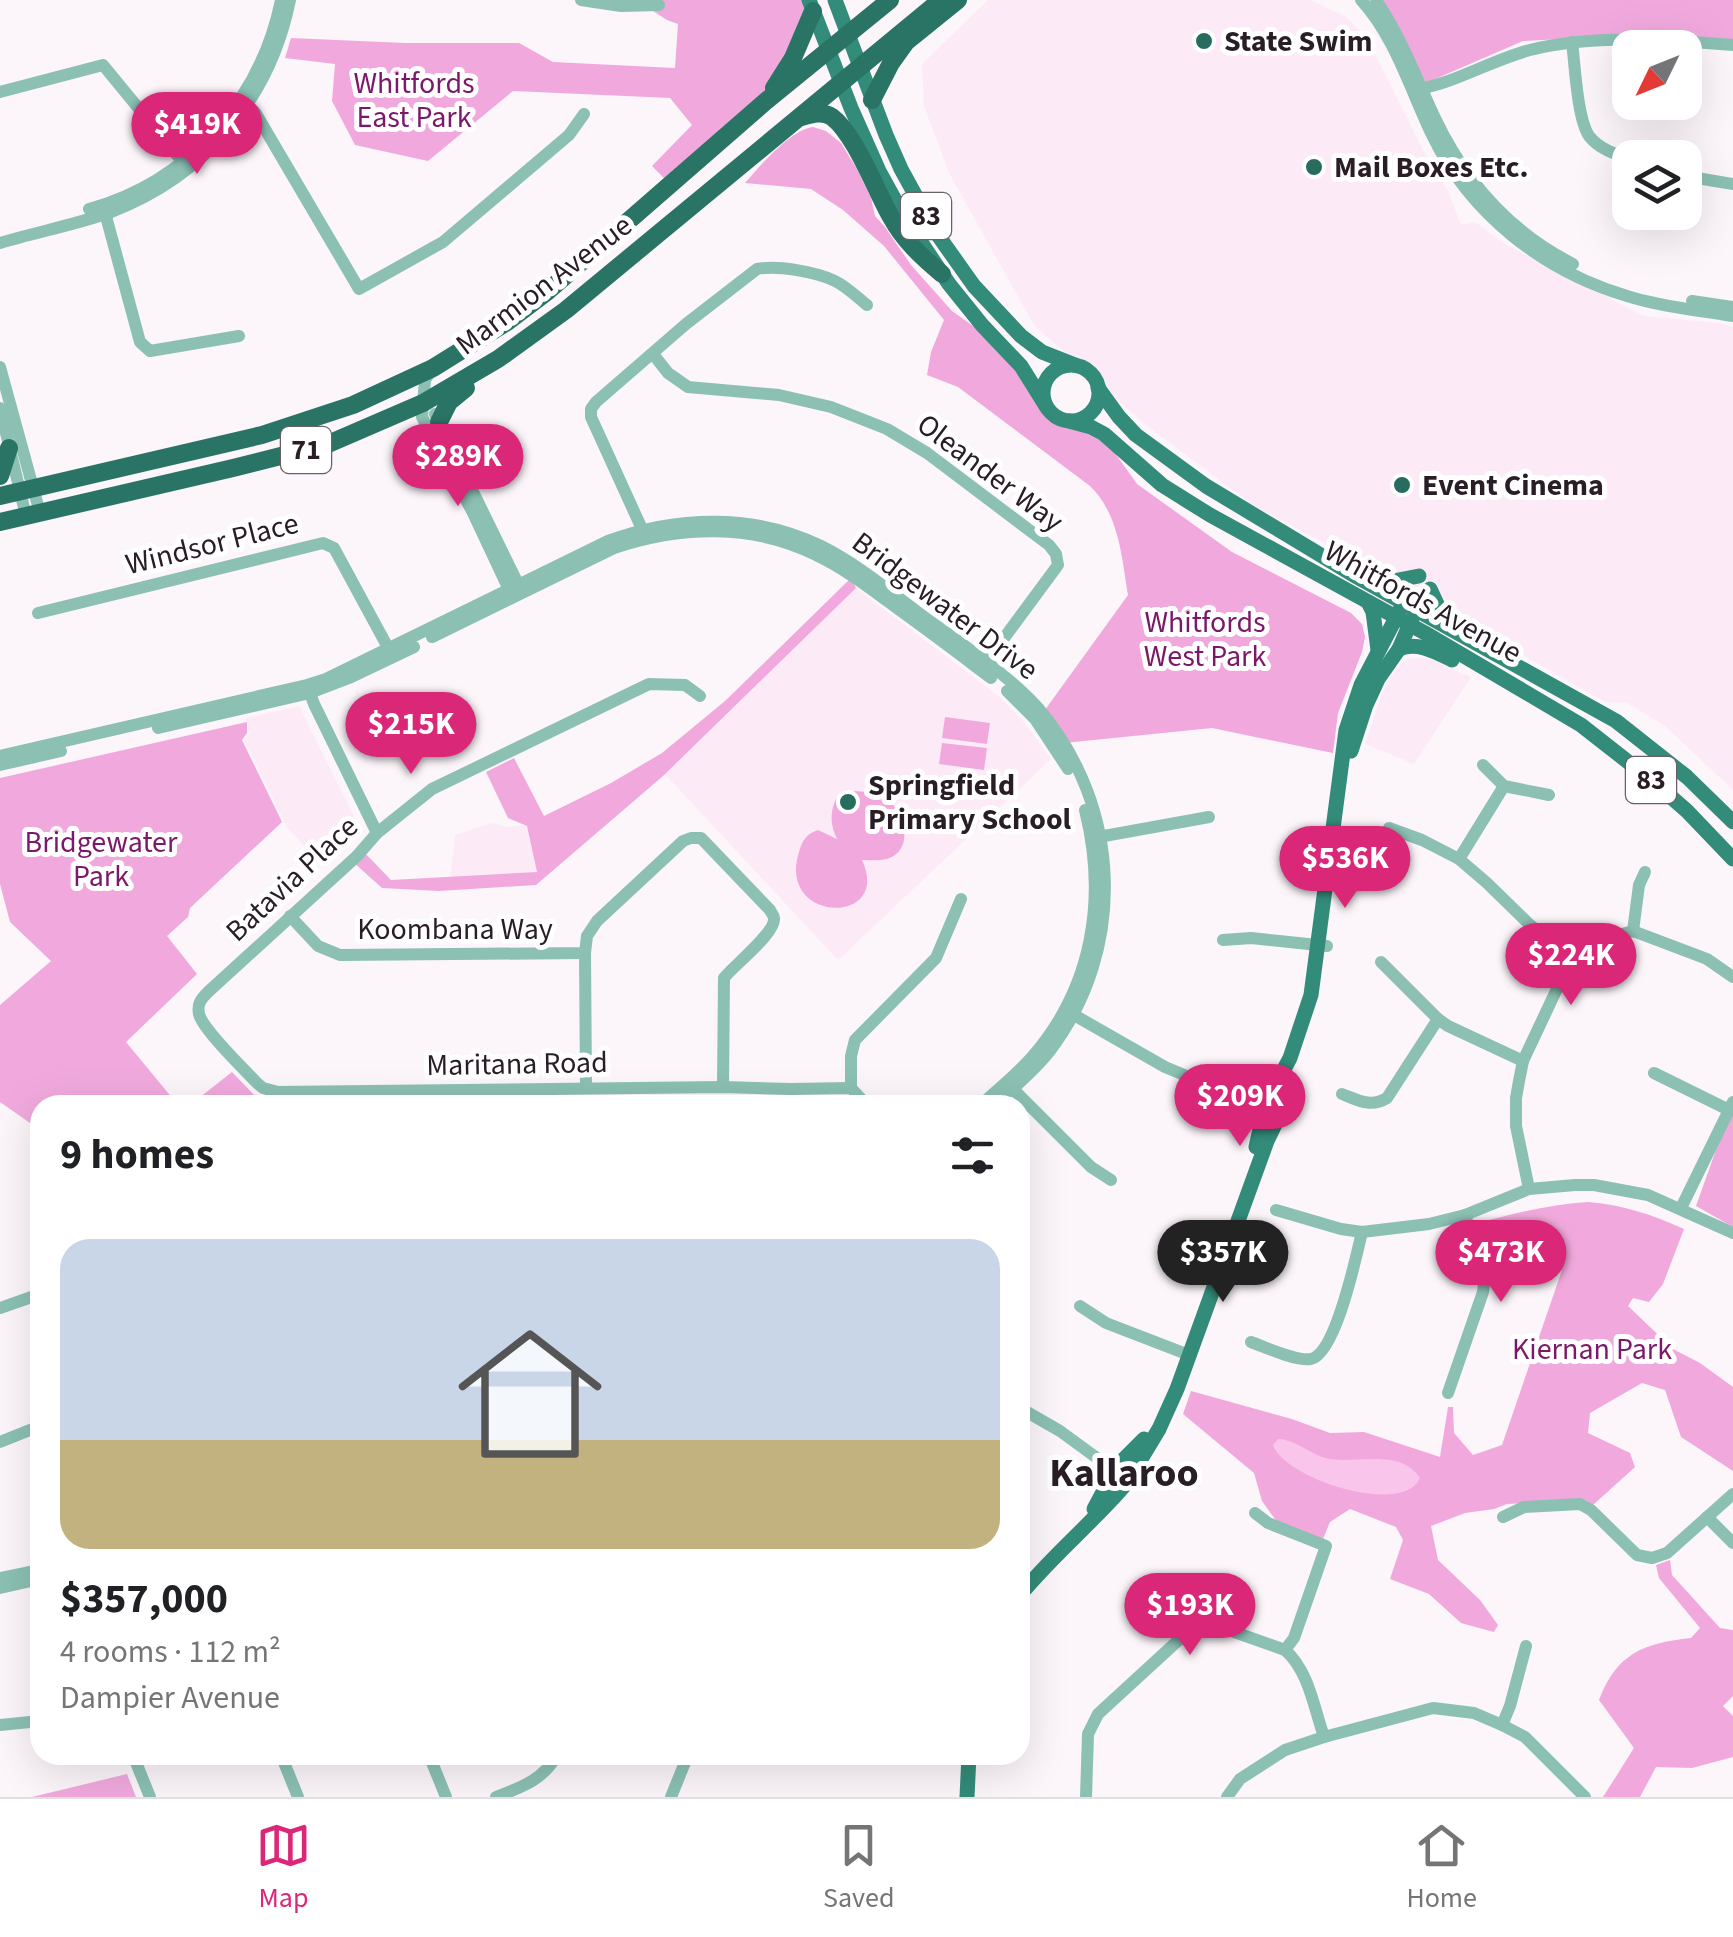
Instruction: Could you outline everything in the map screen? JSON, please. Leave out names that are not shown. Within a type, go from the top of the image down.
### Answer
[{"type":"highway","name":"Marmion Avenue","points":[[0,496],[262,434],[338,410],[432,368],[492,333],[548,291],[888,0]]},
{"type":"highway","points":[[860,1],[888,0]]},
{"type":"highway","name":"Marmion Avenue","points":[[0,522],[328,444],[422,403],[528,339],[941,0]]},
{"type":"highway","points":[[872,100],[906,42],[958,0]]},
{"type":"highway","points":[[766,101],[793,58],[811,5]]},
{"type":"highway","points":[[802,117],[828,115],[848,134],[897,228],[910,246],[942,274]]},
{"type":"highway","points":[[439,422],[454,396],[522,351],[528,339]]},
{"type":"highway","points":[[383,392],[405,394],[422,403]]},
{"type":"highway","points":[[0,476],[10,448]]},
{"type":"main road","name":"83","points":[[835,0],[886,135],[917,201],[966,276],[992,308],[1034,347],[1091,373],[1098,388]]},
{"type":"main road","name":"83","points":[[811,5],[840,82],[888,187],[942,274],[978,321],[1028,374],[1046,406],[1069,421]]},
{"type":"main road","points":[[1046,406],[1043,391],[1048,376],[1061,366],[1075,365]]},
{"type":"main road","points":[[1069,421],[1086,417],[1092,411],[1097,404],[1098,388]]},
{"type":"main road","name":"Whitfords Avenue","points":[[1098,388],[1127,427],[1172,463],[1357,576],[1616,722],[1662,755],[1733,822]]},
{"type":"main road","name":"Whitfords Avenue","points":[[1069,421],[1104,434],[1162,484],[1210,515],[1581,725],[1687,812],[1733,859]]},
{"type":"main road","points":[[1357,576],[1424,582],[1447,627]]},
{"type":"main road","points":[[1368,602],[1378,650]]},
{"type":"main road","points":[[1323,945],[1346,730],[1378,650],[1411,605]]},
{"type":"main road","points":[[1030,1572],[1093,1510],[1158,1429],[1177,1389],[1185,1354],[1267,1142],[1271,1103],[1288,1082],[1313,1018],[1354,739],[1378,679],[1398,649],[1402,621]]},
{"type":"main road","points":[[1398,649],[1406,646],[1433,650],[1476,673],[1516,685]]},
{"type":"main road","points":[[1705,794],[1718,797],[1733,810]]},
{"type":"main road","points":[[1030,1583],[1094,1520],[1119,1474]]},
{"type":"main road","points":[[966,1797],[971,1765]]},
{"type":"main road","points":[[973,1765],[974,1797]]},
{"type":"street","points":[[244,103],[281,0]]},
{"type":"street","points":[[0,243],[155,192],[216,145],[271,62],[290,0]]},
{"type":"street","points":[[580,0],[620,6],[659,5]]},
{"type":"street","points":[[1361,0],[1384,27],[1466,172],[1489,201],[1532,240],[1612,283],[1666,297],[1733,307]]},
{"type":"street","points":[[1376,0],[1394,26],[1435,140],[1458,178],[1513,238],[1559,267],[1625,296],[1733,316]]},
{"type":"street","points":[[1417,90],[1526,51],[1572,42],[1657,39],[1733,46]]},
{"type":"street","points":[[1572,42],[1582,120],[1590,137],[1612,153]]},
{"type":"street","points":[[0,92],[103,65],[185,166]]},
{"type":"street","points":[[244,103],[255,112],[359,289],[443,242],[569,135],[584,114]]},
{"type":"street","points":[[1702,179],[1733,184]]},
{"type":"street","points":[[0,234],[105,210]]},
{"type":"street","points":[[105,210],[140,342],[150,351],[239,336]]},
{"type":"street","points":[[643,534],[590,414],[596,402],[747,275],[764,268],[825,277],[868,305]]},
{"type":"street","name":"Oleander Way","points":[[653,354],[668,373],[688,388],[779,395],[831,408],[887,429],[927,453],[1050,545],[1058,565],[983,667]]},
{"type":"street","points":[[0,367],[33,514]]},
{"type":"street","points":[[432,368],[425,380],[422,417],[516,591]]},
{"type":"street","points":[[422,403],[434,411],[516,591]]},
{"type":"street","points":[[0,408],[26,489]]},
{"type":"street","name":"Bridgewater Drive","points":[[0,765],[309,689],[643,534],[723,532],[789,544],[839,567],[1027,696],[1063,740],[1088,791],[1105,878],[1100,932],[1090,975],[1070,1009],[1002,1095]]},
{"type":"street","name":"Windsor Place","points":[[38,613],[323,542],[334,548],[391,654]]},
{"type":"street","name":"Batavia Place","points":[[199,1010],[202,998],[357,856],[377,833],[432,789],[649,684],[685,685],[700,696]]},
{"type":"street","points":[[309,689],[377,833]]},
{"type":"street","name":"Bridgewater Drive","points":[[0,756],[309,689]]},
{"type":"street","points":[[1483,765],[1504,786],[1548,795]]},
{"type":"street","points":[[1459,859],[1504,786]]},
{"type":"street","points":[[1096,837],[1208,817]]},
{"type":"street","points":[[1389,828],[1459,859],[1571,959]]},
{"type":"street","name":"Koombana Way","points":[[290,916],[318,946],[340,955],[585,953],[592,926],[683,841],[696,837],[708,844],[774,918],[766,936],[724,978],[723,1086]]},
{"type":"street","points":[[1634,931],[1644,872]]},
{"type":"street","points":[[858,1095],[851,1088],[855,1040],[936,958],[961,899]]},
{"type":"street","points":[[1529,1190],[1516,1126],[1516,1098],[1524,1061],[1571,959],[1602,939],[1634,931],[1707,959],[1733,977]]},
{"type":"street","points":[[1223,940],[1250,938],[1323,945]]},
{"type":"street","points":[[585,953],[586,1088]]},
{"type":"street","points":[[1381,962],[1438,1019],[1470,1038],[1524,1061]]},
{"type":"street","points":[[1070,1009],[1165,1067],[1271,1103]]},
{"type":"street","name":"Maritana Road","points":[[199,1010],[210,1031],[258,1083],[278,1092],[851,1088]]},
{"type":"street","points":[[1342,1094],[1368,1104],[1387,1098],[1438,1019]]},
{"type":"street","points":[[1654,1073],[1731,1106],[1681,1208]]},
{"type":"street","points":[[1010,1085],[1020,1095]]},
{"type":"street","name":"Bridgewater Drive","points":[[996,1095],[1010,1085]]},
{"type":"street","points":[[791,1089],[791,1095]]},
{"type":"street","points":[[1030,1106],[1090,1167],[1111,1180]]},
{"type":"street","points":[[1276,1210],[1362,1232],[1410,1228],[1464,1215],[1529,1190],[1574,1184],[1648,1195],[1733,1233]]},
{"type":"street","points":[[1448,1394],[1485,1279],[1464,1215]]},
{"type":"street","points":[[1251,1342],[1301,1360],[1322,1352],[1330,1340],[1362,1232]]},
{"type":"street","points":[[0,1308],[30,1298]]},
{"type":"street","points":[[1080,1306],[1106,1324],[1185,1354]]},
{"type":"street","points":[[1030,1414],[1119,1474]]},
{"type":"street","points":[[0,1442],[30,1430]]},
{"type":"street","points":[[1503,1516],[1524,1507],[1580,1504],[1636,1555],[1652,1558],[1667,1553],[1733,1494]]},
{"type":"street","points":[[1255,1513],[1268,1523],[1326,1546],[1294,1638],[1286,1650]]},
{"type":"street","points":[[1708,1517],[1733,1543]]},
{"type":"street","points":[[0,1578],[30,1572]]},
{"type":"street","points":[[0,1588],[30,1581]]},
{"type":"street","points":[[1086,1797],[1088,1734],[1098,1714],[1195,1625],[1209,1623],[1286,1650],[1302,1671],[1324,1737]]},
{"type":"street","points":[[1502,1724],[1526,1646]]},
{"type":"street","points":[[1226,1797],[1240,1779],[1285,1750],[1433,1708],[1474,1713],[1525,1737],[1584,1797]]},
{"type":"street","points":[[0,1725],[30,1722]]},
{"type":"street","points":[[137,1765],[150,1797]]},
{"type":"street","points":[[285,1765],[298,1797]]},
{"type":"street","points":[[432,1765],[446,1797]]},
{"type":"street","points":[[496,1797],[542,1776],[550,1765]]},
{"type":"street","points":[[670,1797],[684,1765]]},
{"type":"shaded area","points":[[988,0],[1311,0],[1346,17],[1368,40],[1426,156],[1448,191],[1461,225],[1475,222],[1505,244],[1644,316],[1733,327],[1733,790],[1665,726],[1627,703],[1605,702],[1357,560],[1254,506],[1146,425],[1034,325],[949,173],[924,106],[922,64]]},
{"type":"shaded area","name":"Springfield Primary School","points":[[856,588],[1000,697],[1051,759],[838,960],[663,772]]},
{"type":"shaded area","points":[[1406,659],[1431,659],[1471,677],[1414,764],[1365,744],[1383,691],[1394,672]]},
{"type":"shaded area","points":[[299,706],[362,832],[323,866],[287,827],[244,740],[250,733],[246,718]]},
{"type":"shaded area","points":[[492,823],[506,827],[527,825],[537,872],[450,882],[455,835]]},
{"type":"shaded area","points":[[1278,1439],[1330,1459],[1402,1463],[1420,1478],[1409,1489],[1392,1494],[1345,1489],[1320,1481],[1282,1458],[1273,1445]]},
{"type":"green space","name":"Whitfords East Park","points":[[625,0],[805,0],[803,23],[774,80],[754,105],[667,181],[652,166],[692,125],[670,98],[513,91],[428,161],[355,145],[332,101],[335,64],[285,58],[291,38],[519,43],[553,62],[675,68],[678,24]]},
{"type":"green space","points":[[1383,0],[1733,0],[1733,43],[1702,42],[1702,30],[1612,30],[1612,40],[1523,41],[1426,83]]},
{"type":"green space","name":"Whitfords West Park","points":[[813,127],[841,143],[871,198],[875,216],[911,265],[952,311],[1003,347],[1026,377],[1045,415],[1063,427],[1082,430],[1110,446],[1137,484],[1232,552],[1351,613],[1362,624],[1362,652],[1338,713],[1333,753],[1212,728],[1064,743],[1042,714],[1128,595],[1113,523],[1090,486],[958,387],[927,375],[944,320],[884,246],[843,210],[811,189],[745,183],[785,142]]},
{"type":"green space","points":[[851,578],[856,588],[663,776],[536,885],[439,891],[382,888],[352,861],[362,850],[391,880],[537,872],[527,826],[508,818],[486,772],[514,758],[544,816],[611,783],[662,753],[725,701]]},
{"type":"green space","points":[[945,717],[990,723],[987,744],[942,738]]},
{"type":"green space","name":"Bridgewater Park","points":[[247,722],[242,740],[282,822],[190,908],[188,917],[167,936],[197,974],[126,1042],[170,1095],[30,1095],[30,1123],[0,1102],[0,1005],[51,961],[10,922],[0,884],[0,778]]},
{"type":"green space","points":[[942,743],[987,748],[984,770],[939,764]]},
{"type":"green space","points":[[855,791],[877,794],[895,808],[904,827],[902,846],[887,859],[862,860],[867,882],[862,897],[850,905],[834,908],[817,904],[804,893],[796,876],[800,848],[818,830],[837,839],[832,820],[834,804],[836,799]]},
{"type":"green space","points":[[232,1072],[254,1095],[203,1095]]},
{"type":"green space","points":[[1733,1102],[1733,1227],[1696,1206]]},
{"type":"green space","name":"Kiernan Park","points":[[1589,1202],[1638,1211],[1684,1229],[1663,1284],[1649,1302],[1633,1298],[1628,1306],[1673,1349],[1733,1387],[1733,1471],[1681,1437],[1665,1390],[1642,1383],[1590,1413],[1588,1433],[1630,1453],[1635,1467],[1593,1505],[1585,1500],[1507,1504],[1465,1513],[1431,1526],[1438,1560],[1480,1600],[1498,1625],[1494,1632],[1461,1623],[1429,1594],[1390,1579],[1403,1540],[1396,1527],[1350,1509],[1330,1522],[1323,1539],[1277,1522],[1262,1501],[1254,1473],[1183,1414],[1191,1391],[1330,1433],[1364,1432],[1440,1457],[1448,1407],[1453,1407],[1454,1433],[1473,1455],[1502,1445],[1562,1270],[1513,1255],[1486,1263],[1477,1234],[1478,1223],[1519,1212]]},
{"type":"green space","points":[[1670,1560],[1672,1575],[1720,1628],[1733,1630],[1733,1696],[1723,1706],[1733,1716],[1733,1757],[1692,1768],[1656,1767],[1640,1797],[1603,1797],[1634,1748],[1599,1700],[1606,1684],[1634,1653],[1659,1643],[1691,1638],[1700,1628],[1659,1578],[1656,1565]]},
{"type":"green space","points":[[127,1774],[136,1797],[32,1797]]},
{"type":"place","name":"State Swim","points":[[1204,41]]},
{"type":"place","name":"Mail Boxes Etc.","points":[[1314,167]]},
{"type":"place","name":"Event Cinema","points":[[1402,485]]},
{"type":"place","name":"Springfield Primary School","points":[[848,802]]},
{"type":"district","name":"Kallaroo","points":[[1124,1473]]}]
